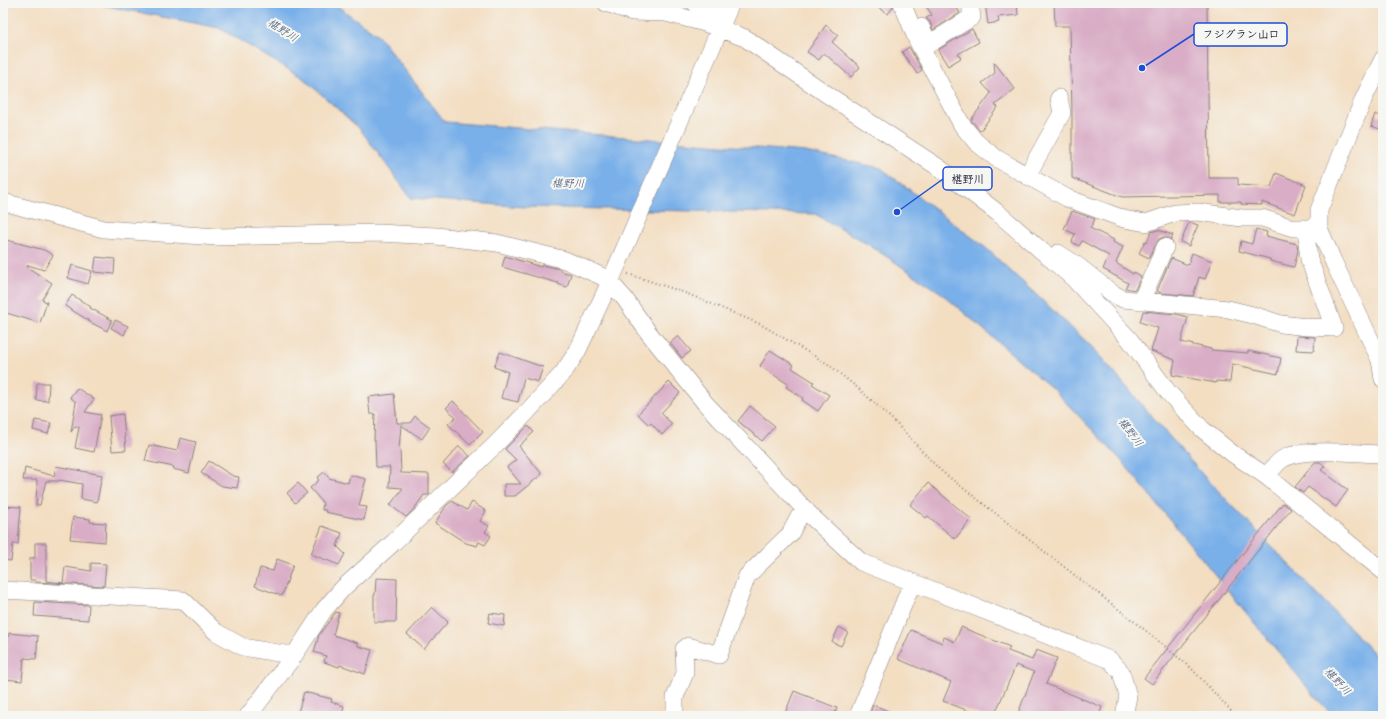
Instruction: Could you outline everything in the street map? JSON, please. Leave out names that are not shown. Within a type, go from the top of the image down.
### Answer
[{"type":"street","points":[[606,3],[632,12],[666,13],[705,23],[722,23]]},
{"type":"street","points":[[695,3],[828,95],[938,167],[1012,225],[1074,278],[1130,340],[1168,392],[1202,429],[1233,454],[1266,476],[1383,571]]},
{"type":"street","points":[[902,3],[917,40],[962,125],[976,142],[996,158],[1067,198],[1124,219],[1146,223],[1175,213],[1198,212],[1242,218],[1262,218],[1293,228],[1314,228]]},
{"type":"street","points":[[911,3],[916,17],[943,70]]},
{"type":"street","points":[[929,44],[972,16],[970,3]]},
{"type":"street","points":[[248,716],[293,657],[324,610],[343,588],[394,542],[493,447],[563,372],[577,352],[612,276],[722,23]]},
{"type":"street","points":[[1012,225],[1078,266],[1112,293],[1123,299],[1228,310],[1253,315],[1281,324],[1334,328],[1309,259],[1307,242],[1314,228],[1364,98],[1383,59]]},
{"type":"street","points":[[1027,176],[1062,113],[1059,98]]},
{"type":"street","points":[[3,202],[104,229],[217,237],[378,233],[436,236],[497,243],[565,260],[601,276],[612,276]]},
{"type":"street","points":[[1314,228],[1334,263],[1380,360],[1383,378]]},
{"type":"street","points":[[1140,300],[1165,247]]},
{"type":"street","points":[[612,276],[625,299],[648,332],[705,403],[809,514],[861,562],[1110,660],[1121,672],[1128,696],[1124,716]]},
{"type":"street","points":[[1266,476],[1281,460],[1294,454],[1321,452],[1383,454]]},
{"type":"street","points":[[675,716],[675,697],[685,674],[684,649],[688,646],[719,655],[747,576],[790,534],[799,517],[809,514]]},
{"type":"street","points":[[858,716],[912,583]]},
{"type":"street","points":[[3,590],[183,600],[216,632],[243,647],[290,655],[293,657]]},
{"type":"water","points":[[91,3],[333,3],[378,35],[445,122],[805,152],[881,168],[986,248],[1091,346],[1202,474],[1363,642],[1383,664],[1383,716],[1333,716],[1312,693],[1121,460],[1054,390],[940,292],[869,245],[815,214],[525,207],[411,198],[360,129],[303,78],[219,28]]},
{"type":"building","points":[[872,3],[892,3],[893,7],[888,14]]},
{"type":"building","points":[[924,3],[954,3],[960,13],[933,30],[930,22],[926,18],[932,15]]},
{"type":"building","points":[[985,3],[1017,3],[1018,15],[998,17],[999,22],[988,24]]},
{"type":"building","points":[[1054,3],[1207,3],[1209,178],[1238,178],[1238,185],[1271,187],[1276,173],[1306,185],[1295,214],[1262,202],[1262,205],[1241,204],[1241,202],[1220,202],[1220,195],[1122,197],[1072,178],[1070,26],[1055,26]]},
{"type":"building","points":[[826,25],[838,35],[832,42],[860,67],[851,77],[824,53],[819,60],[807,52]]},
{"type":"building","points":[[972,29],[979,42],[958,54],[961,58],[948,66],[938,50]]},
{"type":"building","points":[[909,47],[922,70],[917,74],[902,52]]},
{"type":"building","points":[[994,62],[1015,89],[995,105],[998,107],[980,131],[971,120],[991,93],[982,83],[995,73]]},
{"type":"building","points":[[1375,114],[1383,117],[1383,130],[1371,126]]},
{"type":"building","points":[[1072,211],[1095,219],[1090,228],[1114,240],[1113,242],[1123,247],[1116,263],[1133,274],[1134,272],[1141,276],[1135,290],[1125,288],[1128,283],[1103,269],[1109,256],[1082,241],[1079,246],[1072,242],[1075,234],[1064,229]]},
{"type":"building","points":[[1189,222],[1198,225],[1189,246],[1181,242]]},
{"type":"building","points":[[1256,229],[1267,232],[1266,236],[1297,244],[1298,251],[1294,267],[1239,251],[1241,241],[1252,244]]},
{"type":"building","points":[[1158,230],[1173,235],[1171,240],[1164,237],[1159,239],[1149,258],[1139,253],[1145,241],[1147,242],[1151,232]]},
{"type":"building","points":[[3,239],[44,250],[53,255],[44,270],[28,265],[27,267],[52,283],[42,300],[47,302],[40,323],[3,312],[3,260],[6,251],[3,251]]},
{"type":"building","points":[[1192,253],[1212,261],[1205,279],[1199,277],[1193,296],[1161,293],[1157,291],[1171,258],[1188,265]]},
{"type":"building","points":[[505,256],[541,267],[542,265],[560,269],[560,271],[571,274],[567,287],[502,267]]},
{"type":"building","points":[[96,257],[115,259],[114,274],[94,272]]},
{"type":"building","points":[[72,265],[92,271],[88,284],[68,278]]},
{"type":"building","points":[[72,295],[91,307],[90,308],[112,320],[107,331],[65,306]]},
{"type":"building","points":[[1143,311],[1176,314],[1188,317],[1181,342],[1211,350],[1248,353],[1248,351],[1281,358],[1278,374],[1232,364],[1230,382],[1216,381],[1216,383],[1172,375],[1175,360],[1151,351],[1158,328],[1140,322]]},
{"type":"building","points":[[115,320],[128,326],[124,335],[111,328]]},
{"type":"building","points":[[678,336],[691,351],[682,358],[670,343]]},
{"type":"building","points":[[1297,336],[1315,337],[1314,351],[1296,350]]},
{"type":"building","points":[[770,350],[794,365],[792,368],[814,382],[812,384],[829,395],[818,411],[802,400],[803,398],[786,387],[788,384],[760,366]]},
{"type":"building","points":[[500,352],[543,367],[538,382],[524,378],[518,402],[501,398],[508,372],[494,367]]},
{"type":"building","points":[[669,382],[680,393],[661,413],[672,424],[662,435],[651,423],[649,425],[638,414]]},
{"type":"building","points":[[37,383],[49,383],[48,401],[36,400]]},
{"type":"building","points":[[77,388],[94,399],[85,412],[101,415],[94,452],[75,448],[79,427],[75,426],[71,432],[76,402],[70,397]]},
{"type":"building","points":[[394,394],[397,423],[410,423],[415,416],[430,427],[422,439],[401,425],[399,449],[401,473],[429,474],[429,495],[424,495],[406,517],[390,505],[403,488],[389,487],[390,467],[376,467],[374,440],[375,414],[370,414],[368,397]]},
{"type":"building","points":[[453,401],[483,432],[470,445],[448,424],[456,417],[446,408]]},
{"type":"building","points":[[750,406],[775,426],[762,441],[738,421]]},
{"type":"building","points":[[123,414],[126,450],[112,451],[109,416]]},
{"type":"building","points":[[35,420],[51,423],[48,434],[33,430]]},
{"type":"building","points":[[528,426],[534,432],[519,446],[542,474],[515,496],[504,496],[504,484],[521,484],[507,467],[516,460],[505,449]]},
{"type":"building","points":[[180,438],[196,442],[189,473],[173,469],[174,467],[145,461],[149,445],[177,451]]},
{"type":"building","points":[[459,446],[470,456],[452,472],[443,464]]},
{"type":"building","points":[[209,461],[233,476],[239,477],[237,488],[222,486],[201,473]]},
{"type":"building","points":[[1315,462],[1320,462],[1325,466],[1321,470],[1348,490],[1336,507],[1308,487],[1303,493],[1295,487]]},
{"type":"building","points":[[56,466],[102,475],[97,502],[81,499],[82,484],[59,480],[46,481],[40,505],[36,505],[37,480],[23,480],[25,468],[54,476]]},
{"type":"building","points":[[324,472],[329,478],[348,483],[350,475],[366,479],[359,506],[367,507],[364,520],[325,512],[326,510],[322,510],[323,503],[310,488],[319,480],[317,478]]},
{"type":"building","points":[[298,483],[307,493],[295,503],[287,493]]},
{"type":"building","points":[[928,483],[971,519],[955,539],[928,516],[926,518],[910,505]]},
{"type":"building","points":[[452,501],[467,510],[472,502],[486,511],[480,521],[489,526],[485,532],[491,536],[485,545],[479,542],[477,546],[466,543],[435,523],[446,506]]},
{"type":"building","points":[[1283,503],[1291,509],[1152,684],[1144,678]]},
{"type":"building","points":[[3,506],[21,507],[18,544],[13,544],[11,561],[3,560]]},
{"type":"building","points":[[73,517],[90,519],[90,522],[106,523],[105,542],[70,539]]},
{"type":"building","points":[[322,526],[342,533],[337,546],[345,554],[339,565],[311,554]]},
{"type":"building","points":[[35,543],[46,543],[46,581],[63,583],[65,567],[91,571],[91,563],[106,564],[104,586],[35,582],[36,580],[30,580],[30,558],[35,558]]},
{"type":"building","points":[[277,559],[293,565],[282,596],[255,586],[260,568],[273,571]]},
{"type":"building","points":[[376,578],[397,579],[396,622],[374,622],[374,595]]},
{"type":"building","points":[[35,602],[89,605],[88,620],[34,616]]},
{"type":"building","points":[[432,607],[448,622],[424,649],[407,634]]},
{"type":"building","points":[[336,612],[339,613],[333,635],[358,643],[358,646],[372,650],[365,674],[340,665],[339,667],[324,662],[326,656],[314,652],[319,635]]},
{"type":"building","points":[[490,613],[505,615],[504,626],[488,623]]},
{"type":"building","points":[[839,627],[848,632],[841,646],[832,642]]},
{"type":"building","points":[[961,627],[1010,647],[1008,651],[1032,660],[1036,650],[1057,658],[1046,684],[1102,707],[1099,716],[1017,716],[1034,672],[1016,665],[994,716],[982,716],[943,701],[951,682],[898,659],[911,630],[942,643],[944,637],[955,642]]},
{"type":"building","points":[[9,633],[38,636],[36,659],[24,658],[22,681],[5,679]]},
{"type":"building","points":[[794,691],[837,708],[834,716],[784,716]]},
{"type":"building","points":[[304,692],[332,699],[331,702],[344,706],[342,716],[297,716]]},
{"type":"building","points":[[873,705],[899,715],[899,716],[869,716]]},
{"type":"place","name":"フジグラン山口","points":[[1142,68]]},
{"type":"place","name":"椹野川","points":[[897,212]]}]
